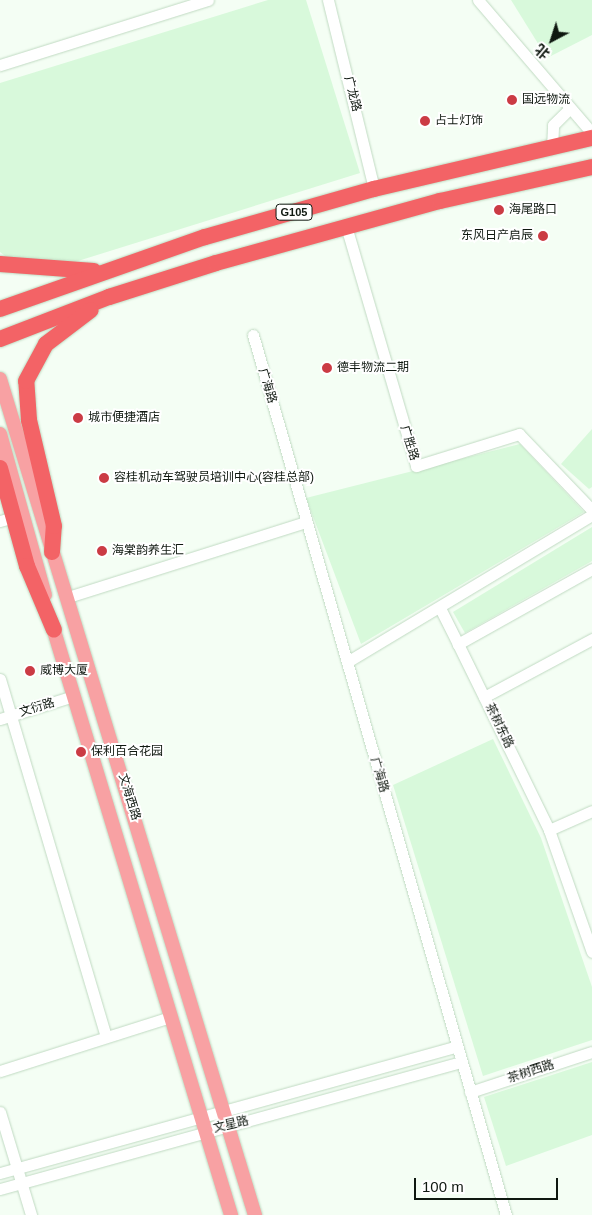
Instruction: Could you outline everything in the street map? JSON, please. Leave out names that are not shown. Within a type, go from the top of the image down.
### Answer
[{"type":"highway","name":"G105","points":[[2,308],[98,272],[374,189],[552,147],[589,132]]},
{"type":"highway","name":"G105","points":[[7,337],[109,297],[346,226],[592,167]]},
{"type":"highway","points":[[0,264],[98,272]]},
{"type":"highway","points":[[52,552],[54,526],[29,420],[26,381],[46,344],[109,297]]},
{"type":"highway","points":[[0,468],[7,519],[54,630]]},
{"type":"main road","name":"文海西路","points":[[0,380],[52,552],[68,597],[255,1215]]},
{"type":"main road","name":"文海西路","points":[[0,434],[54,630],[231,1215]]},
{"type":"street","points":[[0,65],[208,0]]},
{"type":"street","name":"广龙路","points":[[328,0],[374,189]]},
{"type":"street","points":[[478,0],[589,132]]},
{"type":"street","points":[[552,147],[553,125],[570,108]]},
{"type":"street","name":"广胜路","points":[[346,226],[416,466],[519,434],[590,504]]},
{"type":"street","name":"广海路","points":[[253,335],[506,1215]]},
{"type":"street","points":[[346,662],[440,608],[592,515]]},
{"type":"street","points":[[68,597],[306,522]]},
{"type":"street","points":[[458,644],[592,570]]},
{"type":"street","name":"茶树东路","points":[[440,608],[549,830],[592,952]]},
{"type":"street","points":[[484,697],[592,639]]},
{"type":"street","points":[[0,679],[6,718],[106,1037]]},
{"type":"street","name":"文衍路","points":[[6,718],[74,696]]},
{"type":"street","points":[[549,830],[592,811]]},
{"type":"street","points":[[0,1071],[170,1016]]},
{"type":"street","name":"文星路","points":[[0,1173],[457,1046]]},
{"type":"street","name":"茶树西路","points":[[470,1092],[592,1052]]},
{"type":"street","name":"文星路","points":[[0,1189],[205,1131],[228,1127],[462,1062]]},
{"type":"street","points":[[0,1112],[31,1215]]},
{"type":"shaded area","points":[[268,0],[306,0],[360,173],[49,270],[12,261],[0,252],[0,83]]},
{"type":"shaded area","points":[[511,0],[592,0],[592,35],[547,58]]},
{"type":"shaded area","points":[[592,429],[592,487],[589,489],[561,464]]},
{"type":"shaded area","points":[[520,444],[584,512],[361,644],[306,498]]},
{"type":"shaded area","points":[[592,527],[592,561],[465,633],[453,612]]},
{"type":"shaded area","points":[[493,739],[541,838],[592,987],[592,1040],[483,1076],[393,785]]},
{"type":"shaded area","points":[[592,1062],[592,1135],[506,1166],[484,1097]]},
{"type":"place","name":"国远物流","points":[[512,100]]},
{"type":"place","name":"占士灯饰","points":[[425,121]]},
{"type":"place","name":"海尾路口","points":[[499,210]]},
{"type":"place","name":"东风日产启辰","points":[[543,236]]},
{"type":"place","name":"德丰物流二期","points":[[327,368]]},
{"type":"place","name":"城市便捷酒店","points":[[78,418]]},
{"type":"place","name":"容桂机动车驾驶员培训中心(容桂总部)","points":[[104,478]]},
{"type":"place","name":"海棠韵养生汇","points":[[102,551]]},
{"type":"place","name":"威博大厦","points":[[30,671]]},
{"type":"place","name":"保利百合花园","points":[[81,752]]}]
